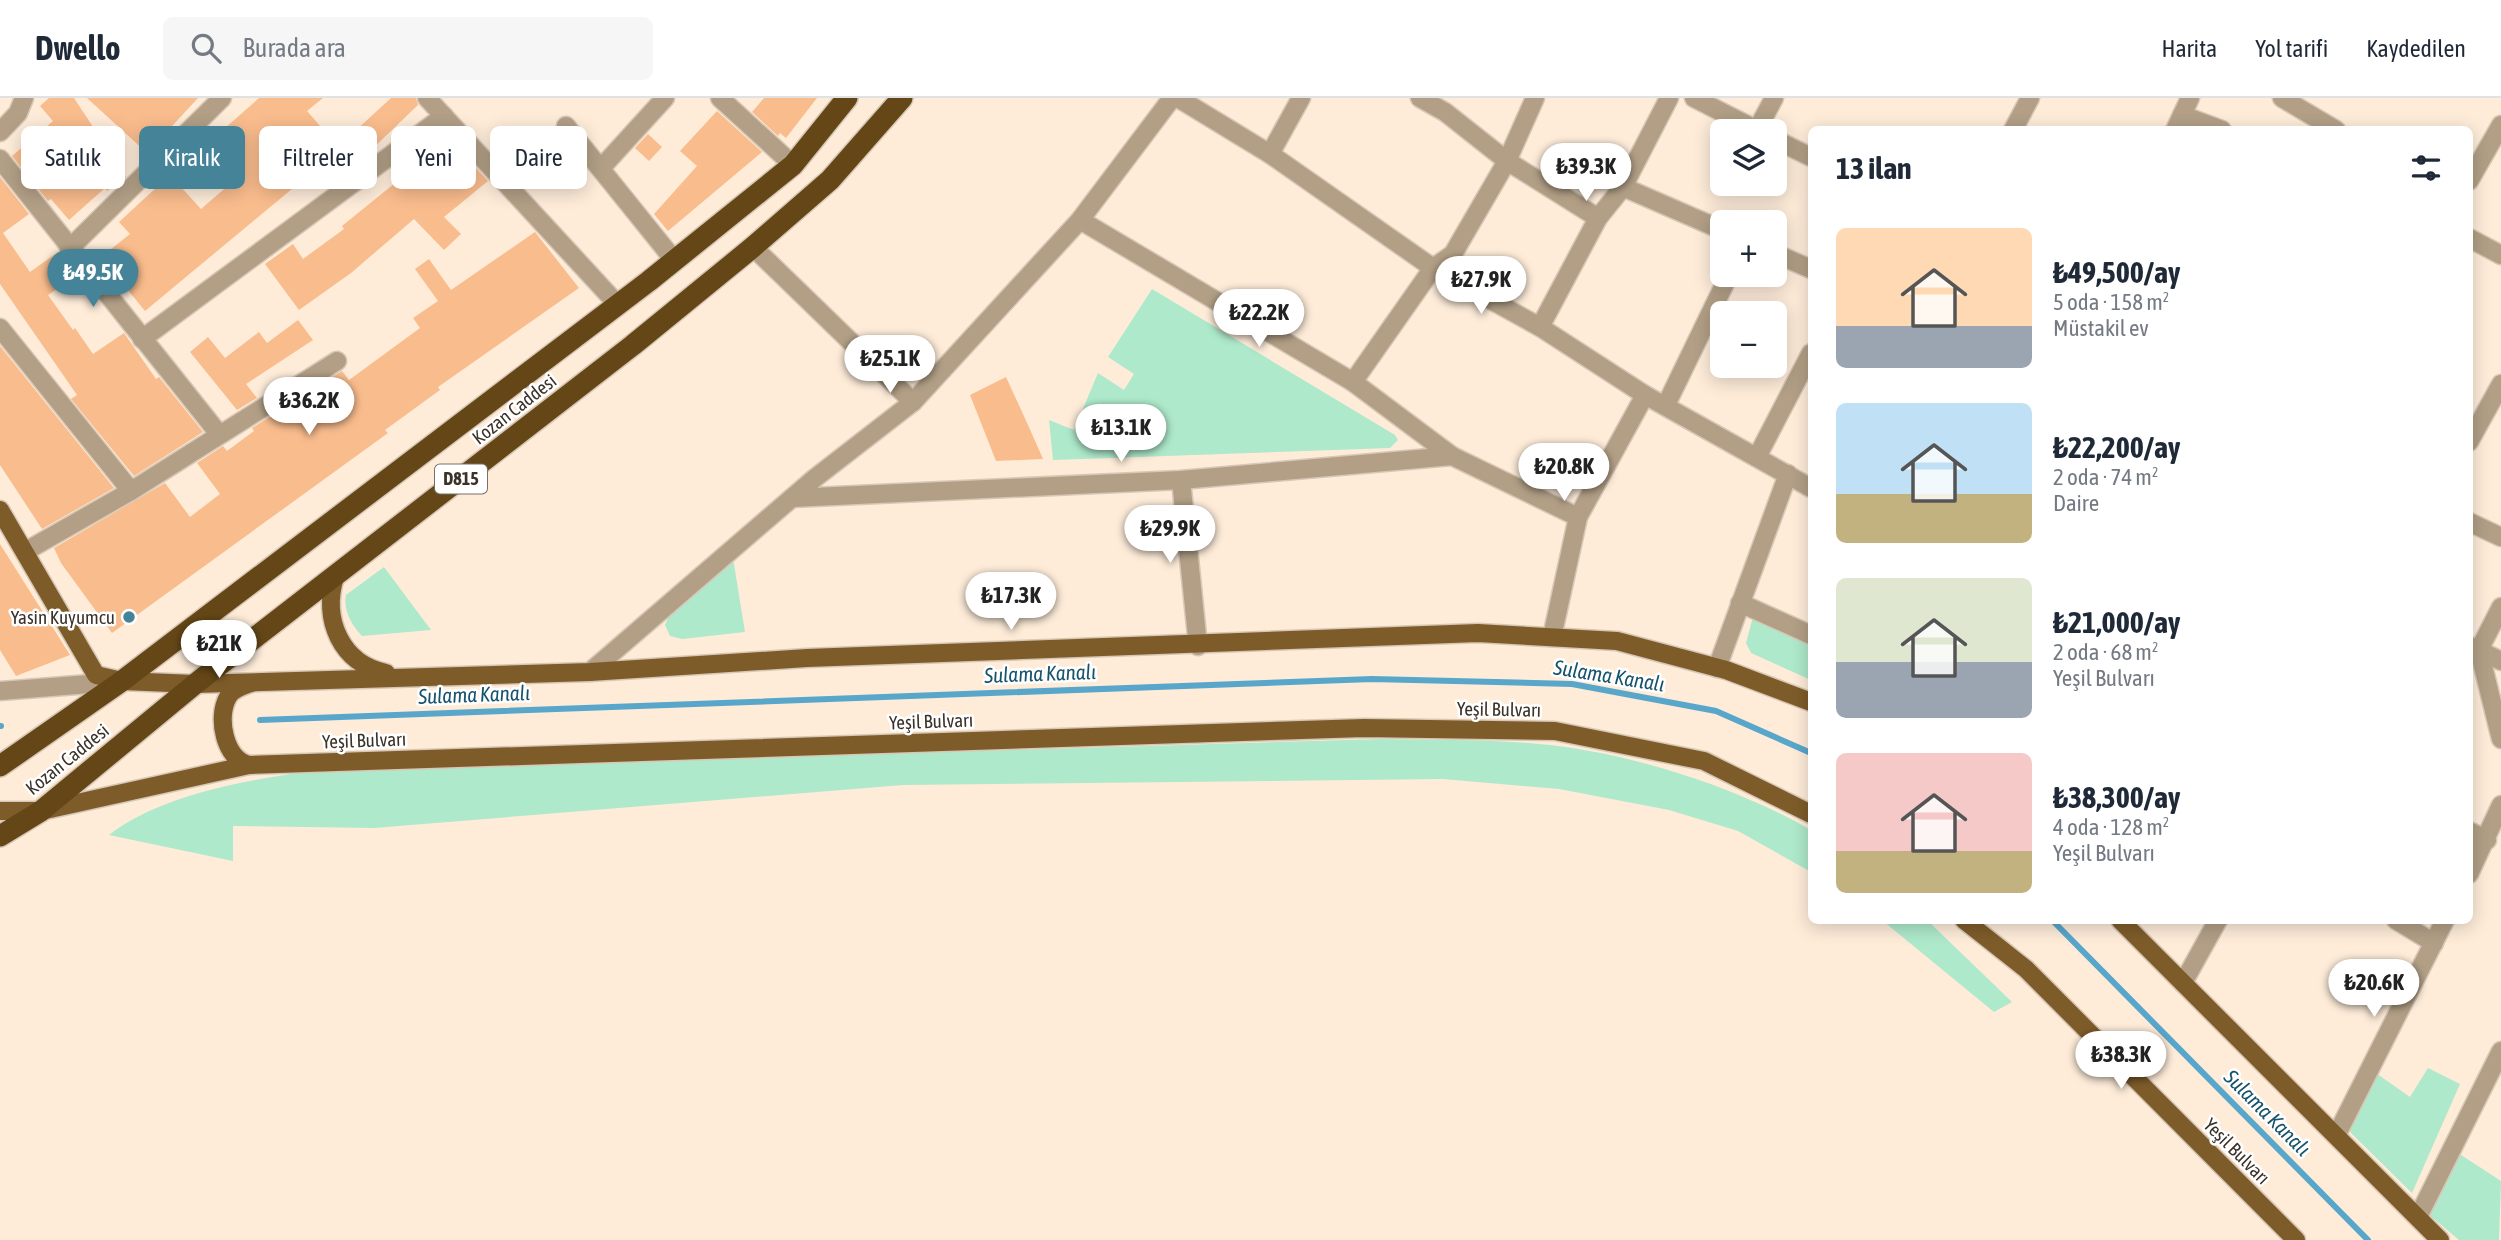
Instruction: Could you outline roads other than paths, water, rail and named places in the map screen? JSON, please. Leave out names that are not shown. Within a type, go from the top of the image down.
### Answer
[{"type":"highway","name":"Kozan Caddesi","points":[[0,766],[122,681],[618,305],[793,165],[848,98]]},
{"type":"highway","name":"Kozan Caddesi","points":[[0,836],[41,811],[195,684],[335,578],[753,247],[830,180],[902,98]]},
{"type":"main road","points":[[0,510],[96,674],[122,681],[195,684],[590,672],[807,658],[1478,634],[1618,640],[1717,668],[1808,701]]},
{"type":"main road","points":[[335,578],[330,601],[332,620],[342,644],[356,661],[374,670],[403,676]]},
{"type":"main road","points":[[249,765],[241,763],[226,743],[225,713],[228,698],[237,689],[255,681]]},
{"type":"main road","name":"Yeşil Bulvarı","points":[[0,811],[41,811],[249,765],[1364,727],[1555,731],[1704,761],[1808,813]]},
{"type":"main road","name":"Yeşil Bulvarı","points":[[1969,924],[2026,969],[2296,1240]]},
{"type":"main road","points":[[2124,924],[2441,1240]]},
{"type":"street","points":[[0,132],[18,113],[24,98]]},
{"type":"street","points":[[69,249],[222,98]]},
{"type":"street","points":[[427,98],[618,305]]},
{"type":"street","points":[[601,167],[665,98]]},
{"type":"street","points":[[719,98],[793,165]]},
{"type":"street","points":[[590,672],[792,498],[913,402],[1080,220],[1172,98]]},
{"type":"street","points":[[1178,98],[1270,154],[1433,268],[1540,327],[1645,395],[1808,486]]},
{"type":"street","points":[[1270,154],[1301,98]]},
{"type":"street","points":[[1420,98],[1448,105],[1507,160],[1598,218]]},
{"type":"street","points":[[1353,382],[1433,268],[1453,254],[1507,160],[1535,98]]},
{"type":"street","points":[[1540,327],[1598,218],[1623,187],[1669,98]]},
{"type":"street","points":[[1694,98],[1735,119]]},
{"type":"street","points":[[1764,119],[1774,98]]},
{"type":"street","points":[[2015,126],[2030,98]]},
{"type":"street","points":[[2190,98],[2178,122],[2200,126]]},
{"type":"street","points":[[2282,98],[2329,126]]},
{"type":"street","points":[[142,339],[444,116]]},
{"type":"street","points":[[2473,174],[2501,125]]},
{"type":"street","points":[[1787,145],[1808,156]]},
{"type":"street","points":[[587,151],[674,260]]},
{"type":"street","points":[[0,159],[219,434]]},
{"type":"street","points":[[1623,187],[1710,225]]},
{"type":"street","points":[[1080,220],[1353,382],[1452,456],[1578,517]]},
{"type":"street","points":[[2473,241],[2501,255]]},
{"type":"street","points":[[753,247],[913,402]]},
{"type":"street","points":[[1787,259],[1808,268]]},
{"type":"street","points":[[1667,405],[1723,287]]},
{"type":"street","points":[[0,328],[131,491]]},
{"type":"street","points":[[1757,457],[1808,359]]},
{"type":"street","points":[[26,551],[131,491],[337,361]]},
{"type":"street","points":[[2473,435],[2501,384]]},
{"type":"street","points":[[1552,637],[1578,517],[1645,395]]},
{"type":"street","points":[[792,498],[1181,480],[1452,456]]},
{"type":"street","points":[[1717,668],[1788,474]]},
{"type":"street","points":[[1181,480],[1198,646]]},
{"type":"street","points":[[2473,524],[2501,537]]},
{"type":"street","points":[[1740,603],[1808,634]]},
{"type":"street","points":[[2501,607],[2474,648],[2501,739]]},
{"type":"street","points":[[2474,648],[2501,661]]},
{"type":"street","points":[[0,691],[122,681]]},
{"type":"street","points":[[2473,866],[2501,805]]},
{"type":"street","points":[[2473,833],[2487,840]]},
{"type":"street","points":[[2183,983],[2216,924]]},
{"type":"street","points":[[2403,924],[2434,943]]},
{"type":"street","points":[[2337,1134],[2443,924]]},
{"type":"street","points":[[2418,1217],[2501,1051]]},
{"type":"waterway","name":"Sulama Kanalı","points":[[260,720],[1372,679],[1572,684],[1716,711],[1808,752]]},
{"type":"waterway","name":"Sulama Kanalı","points":[[2056,924],[2368,1240]]},
{"type":"place","name":"Yasin Kuyumcu","points":[[129,617]]}]
